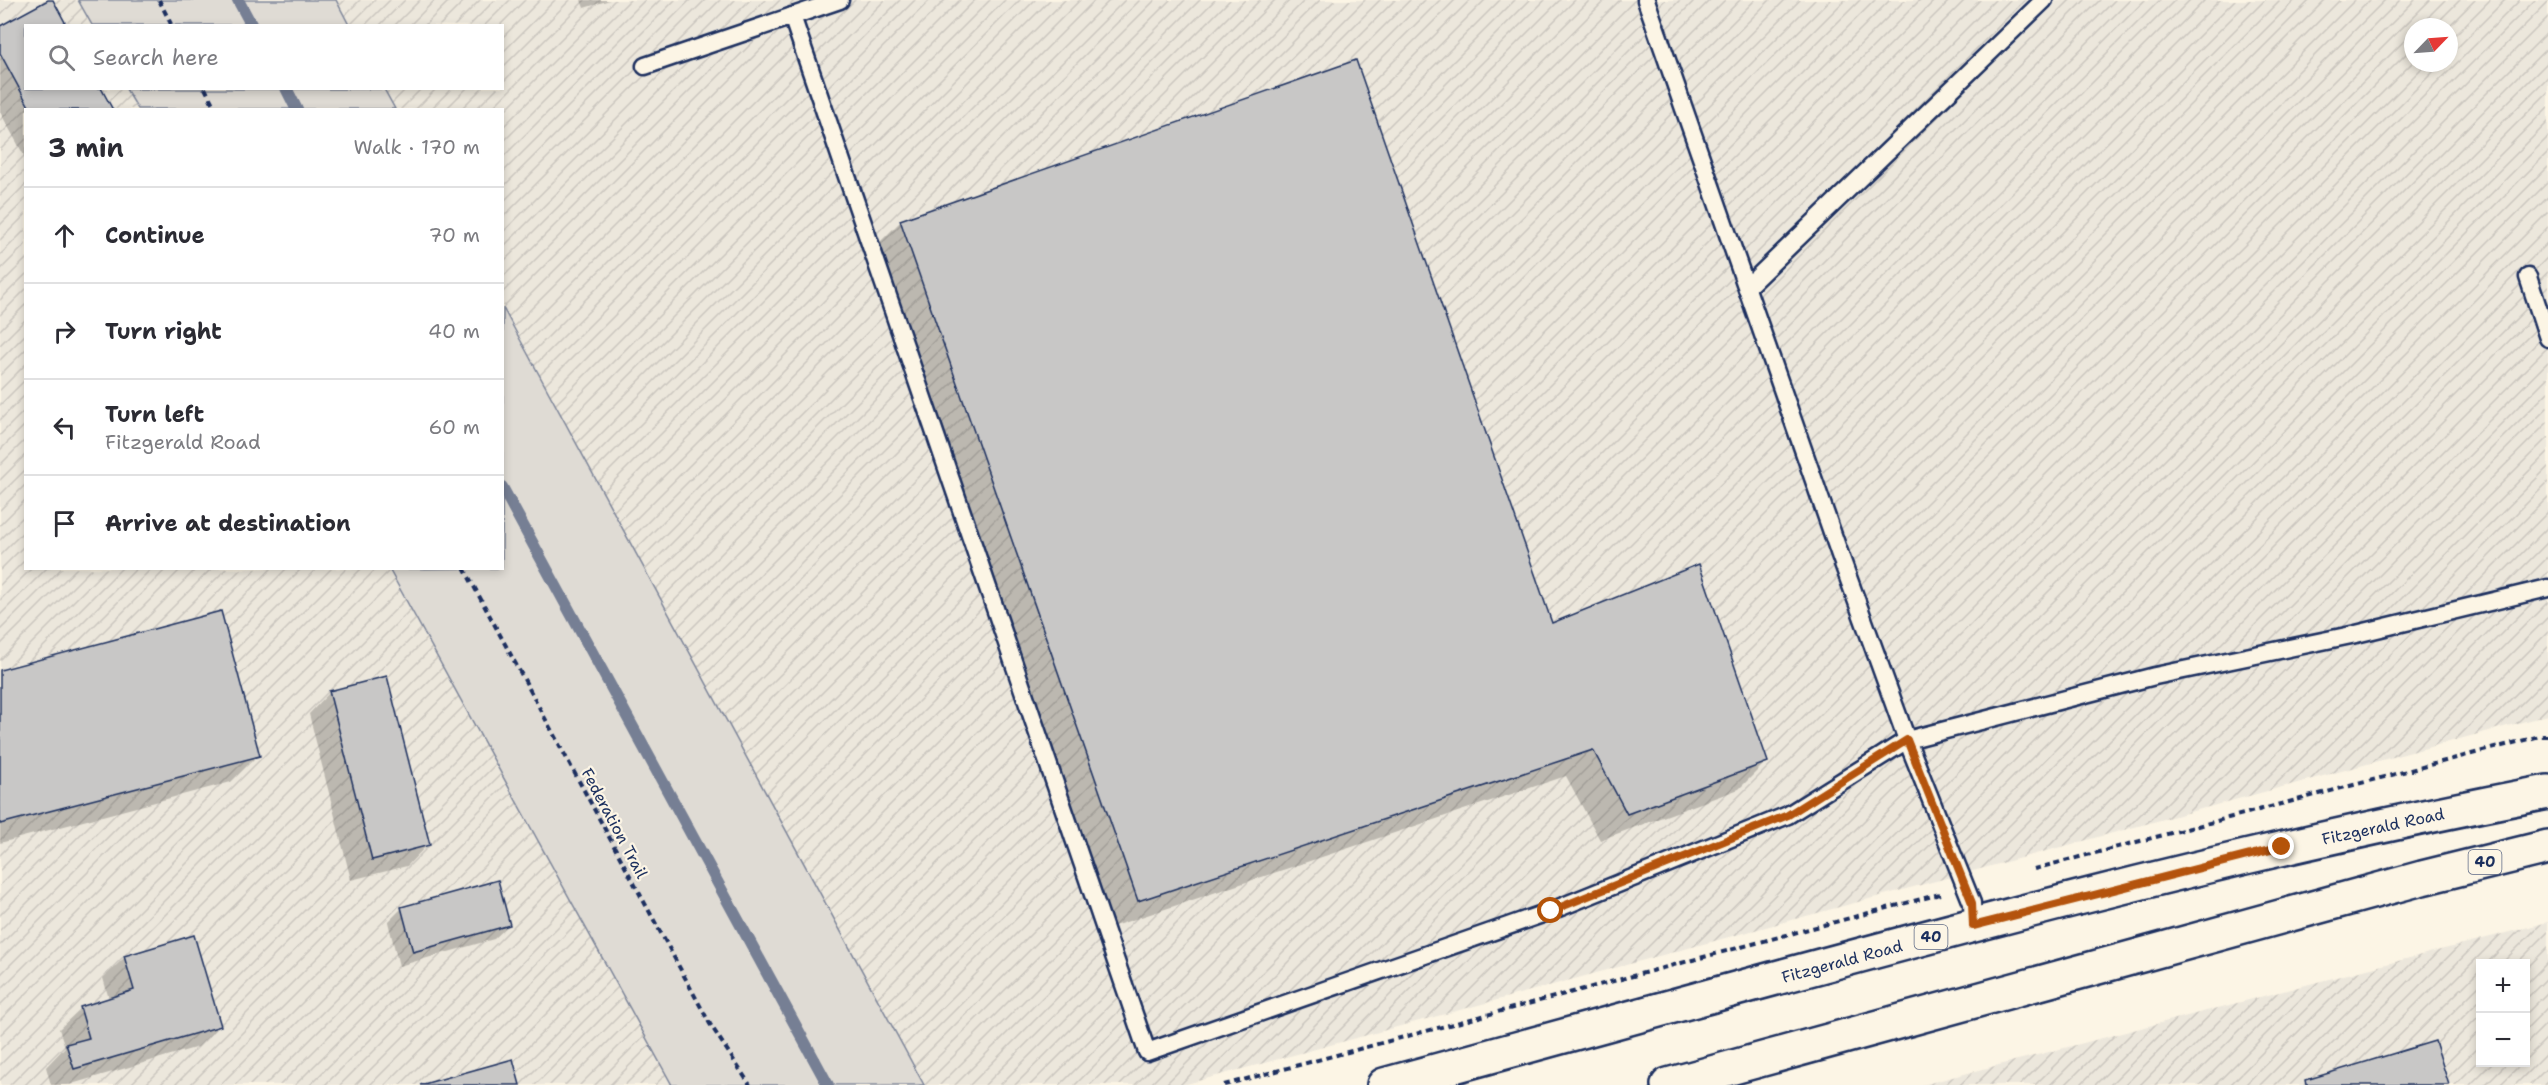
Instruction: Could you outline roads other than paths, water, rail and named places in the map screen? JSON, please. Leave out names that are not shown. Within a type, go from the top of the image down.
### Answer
[{"type":"main road","name":"Fitzgerald Road","points":[[1384,1085],[1973,926],[2282,847],[2548,792]]},
{"type":"main road","name":"40","points":[[1668,1085],[2422,878],[2548,847]]},
{"type":"lane","points":[[645,66],[840,0]]},
{"type":"lane","points":[[1646,0],[1840,555],[1907,740],[1972,903],[1973,926]]},
{"type":"lane","points":[[1747,287],[2044,0]]},
{"type":"lane","points":[[792,16],[1147,1052],[1551,911],[1788,815],[1907,740],[2155,676],[2356,634],[2548,588]]},
{"type":"lane","points":[[2528,277],[2548,338]]},
{"type":"waterway","points":[[238,0],[251,24]]},
{"type":"waterway","points":[[287,90],[296,108]]},
{"type":"waterway","points":[[504,491],[828,1085]]}]
